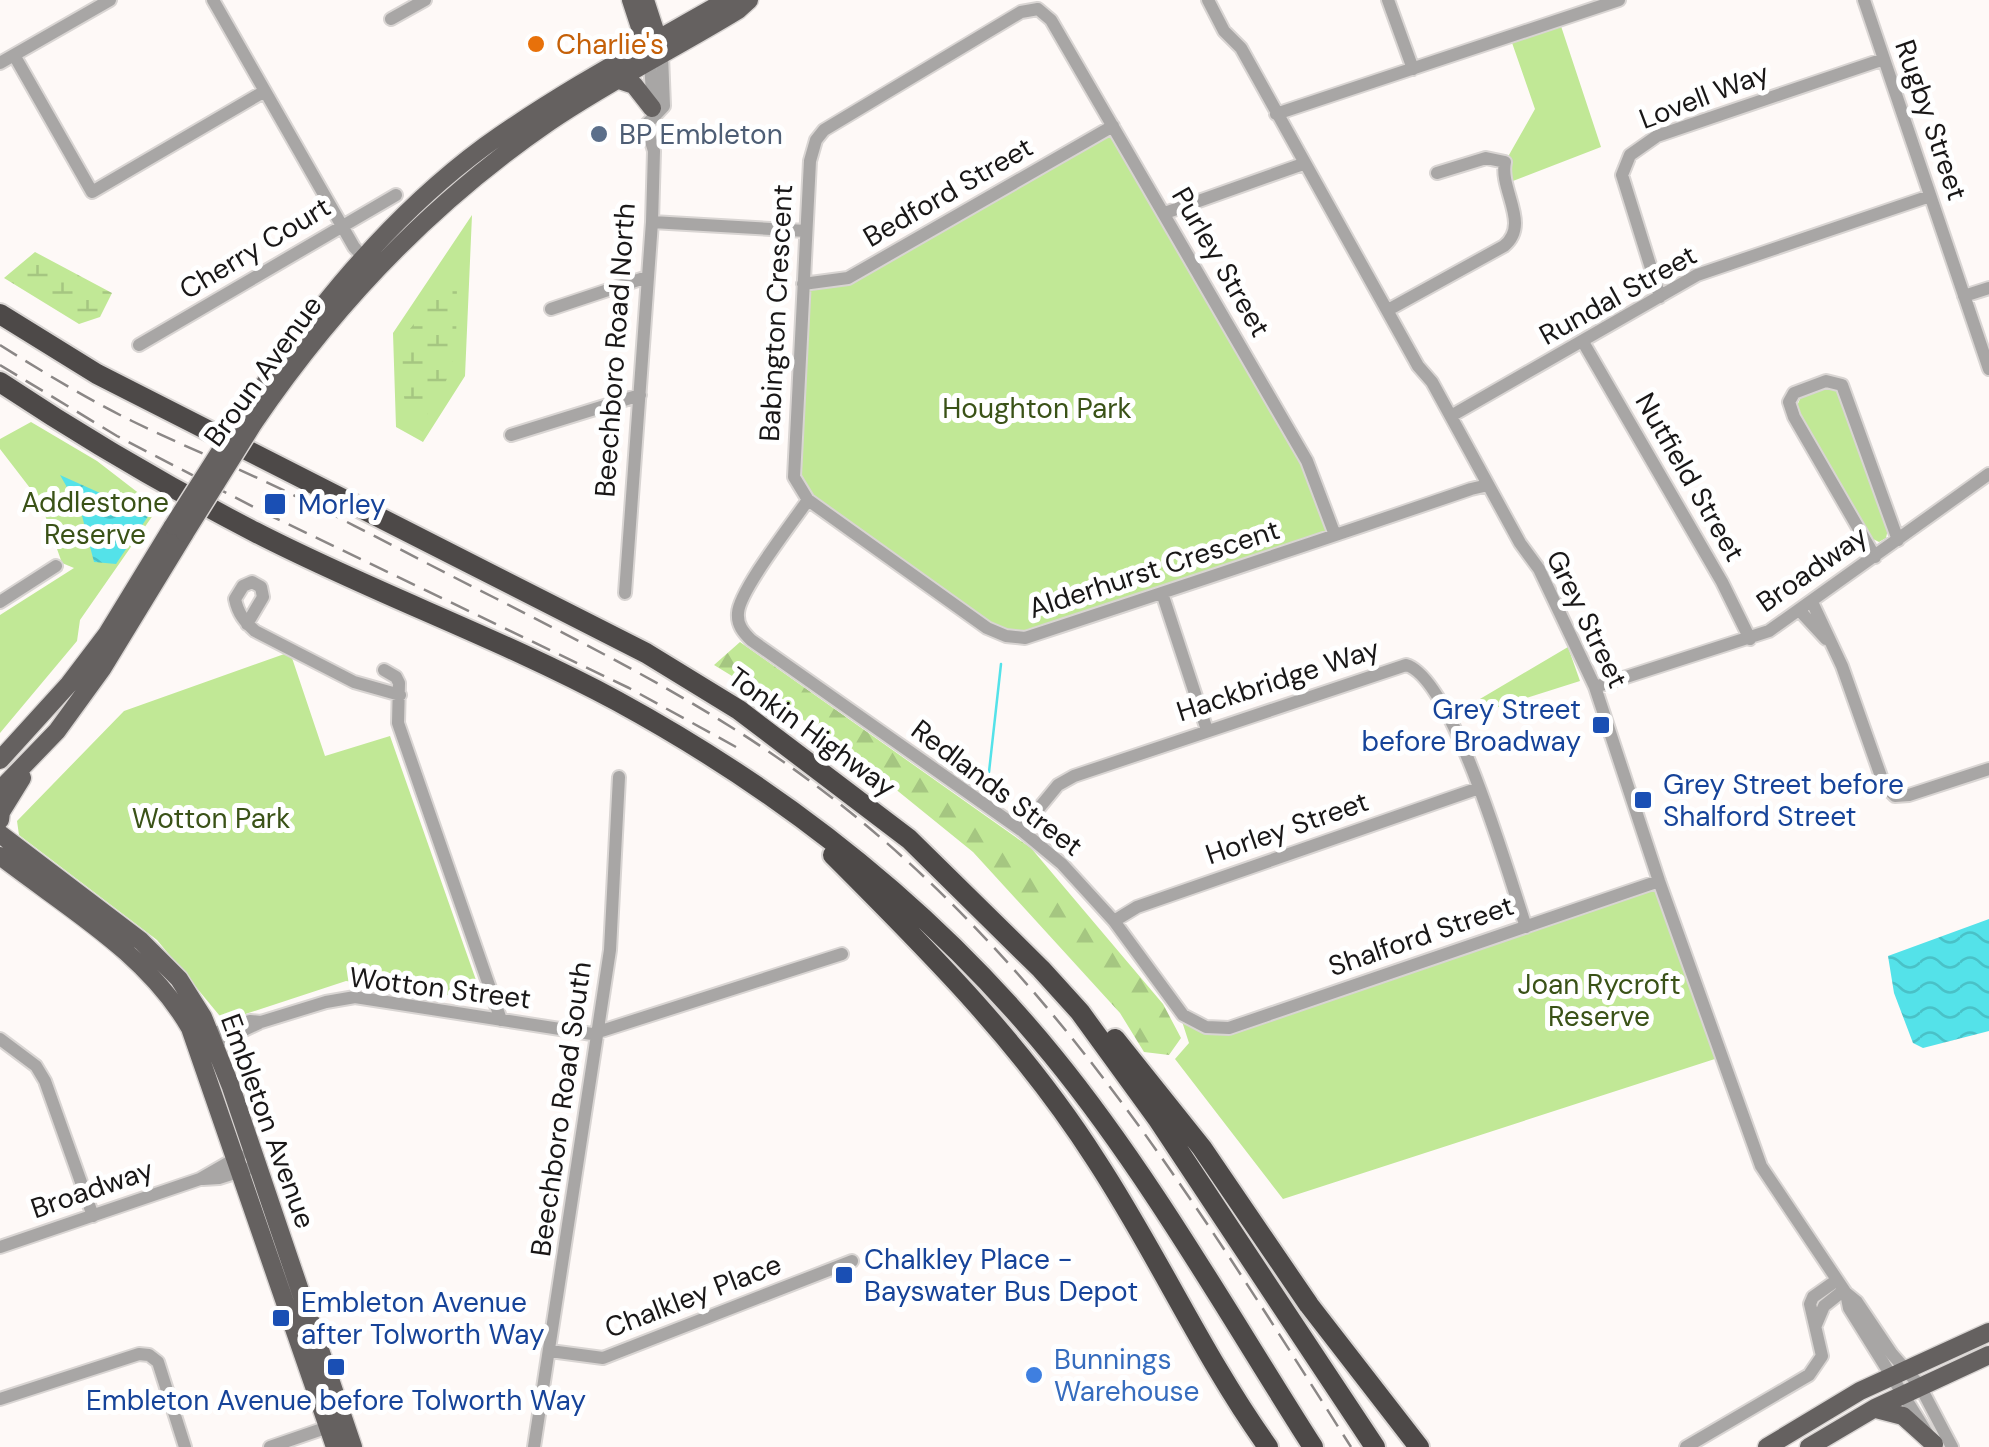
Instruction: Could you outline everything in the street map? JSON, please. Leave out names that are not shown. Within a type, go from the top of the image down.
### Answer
[{"type":"highway","points":[[0,301],[42,340]]},
{"type":"highway","name":"Tonkin Highway","points":[[0,314],[153,403],[646,653],[785,743],[896,828],[948,875],[1080,1012],[1157,1118],[1375,1447]]},
{"type":"highway","points":[[0,382],[254,532],[617,701],[710,757],[835,842],[915,908],[988,981],[1056,1060],[1117,1143],[1313,1447]]},
{"type":"highway","points":[[0,398],[116,453]]},
{"type":"highway","points":[[792,813],[960,983],[1043,1083],[1116,1191],[1241,1410],[1268,1447]]},
{"type":"highway","points":[[1042,969],[1076,994],[1164,1098],[1309,1304],[1419,1447]]},
{"type":"main road","name":"Beechboro Road North","points":[[632,0],[654,50]]},
{"type":"main road","name":"Beechboro Road North","points":[[648,0],[654,50]]},
{"type":"main road","points":[[648,0],[670,20],[683,25]]},
{"type":"main road","points":[[654,50],[683,25],[726,0]]},
{"type":"main road","points":[[654,50],[738,10],[749,0]]},
{"type":"main road","name":"Broun Avenue","points":[[374,259],[485,168],[551,120],[619,80],[654,50]]},
{"type":"main road","name":"Broun Avenue","points":[[0,760],[69,684],[107,634],[179,530],[284,354],[374,259],[422,199],[485,147],[561,96],[654,50]]},
{"type":"main road","points":[[619,80],[634,85],[654,112]]},
{"type":"main road","name":"Broun Avenue","points":[[0,790],[42,748],[102,669],[179,530]]},
{"type":"main road","points":[[0,834],[1,812],[42,748]]},
{"type":"main road","name":"Embleton Avenue","points":[[0,834],[120,936],[202,1039]]},
{"type":"main road","name":"Embleton Avenue","points":[[0,856],[168,966],[188,992],[191,1010],[200,1025],[198,1029],[247,1161],[279,1229],[336,1424],[335,1447]]},
{"type":"main road","name":"Embleton Avenue","points":[[247,1161],[275,1270],[336,1424],[353,1447]]},
{"type":"main road","points":[[275,1270],[273,1239],[279,1229]]},
{"type":"main road","points":[[1768,1447],[1898,1372],[1989,1332]]},
{"type":"main road","points":[[1809,1447],[1876,1408],[1989,1355]]},
{"type":"main road","points":[[1876,1408],[1902,1416],[1940,1446]]},
{"type":"street","points":[[0,63],[110,0]]},
{"type":"street","points":[[213,0],[343,224],[374,259]]},
{"type":"street","points":[[391,19],[425,0]]},
{"type":"street","name":"Grey Street","points":[[1208,0],[1224,31],[1241,48],[1418,366],[1432,382],[1520,542],[1539,569],[1596,691],[1761,1166],[1842,1288],[1849,1308],[1912,1390],[1940,1446]]},
{"type":"street","points":[[1388,0],[1413,69]]},
{"type":"street","points":[[1562,0],[1568,18]]},
{"type":"street","points":[[1276,114],[1618,0]]},
{"type":"street","name":"Rugby Street","points":[[1864,0],[1989,369]]},
{"type":"street","name":"Babington Crescent","points":[[808,500],[792,466],[810,161],[816,140],[824,130],[1021,12],[1039,5],[1051,20]]},
{"type":"street","name":"Purley Street","points":[[1051,20],[1307,461],[1335,536]]},
{"type":"street","name":"Beechboro Road North","points":[[626,593],[652,222],[654,150],[646,125],[654,112],[664,106],[654,50]]},
{"type":"street","points":[[14,55],[92,192],[266,91]]},
{"type":"street","name":"Lovell Way","points":[[1660,297],[1622,174],[1630,155],[1657,136],[1884,59]]},
{"type":"street","name":"Bedford Street","points":[[803,284],[848,278],[1113,126]]},
{"type":"street","points":[[1388,310],[1504,246],[1514,235],[1516,222],[1505,184],[1505,162],[1486,158],[1436,173]]},
{"type":"street","points":[[1164,212],[1303,164]]},
{"type":"street","name":"Cherry Court","points":[[139,344],[396,195]]},
{"type":"street","name":"Rundal Street","points":[[1451,416],[1697,276],[1930,196]]},
{"type":"street","points":[[652,222],[806,231]]},
{"type":"street","points":[[551,309],[647,277]]},
{"type":"street","points":[[1964,296],[1989,288]]},
{"type":"street","name":"Nutfield Street","points":[[1583,342],[1722,582],[1750,639]]},
{"type":"street","points":[[1875,557],[1790,408],[1794,393],[1826,381],[1842,384],[1898,540]]},
{"type":"street","points":[[511,435],[640,395]]},
{"type":"street","name":"Broadway","points":[[1596,691],[1750,639],[1806,607],[1989,474]]},
{"type":"street","name":"Alderhurst Crescent","points":[[808,500],[987,628],[1025,638],[1488,484]]},
{"type":"street","name":"Redlands Street","points":[[808,500],[740,600],[738,620],[751,640],[1021,830],[1062,864],[1114,921],[1178,1009],[1198,1025]]},
{"type":"street","points":[[0,602],[56,566]]},
{"type":"street","points":[[1162,593],[1207,730]]},
{"type":"street","points":[[1806,607],[1842,666],[1884,785],[1894,796],[1910,795],[1989,768]]},
{"type":"street","points":[[247,624],[255,632],[354,682],[384,703],[398,723],[502,1020]]},
{"type":"street","name":"Hackbridge Way","points":[[1021,830],[1058,785],[1074,776],[1406,665],[1425,676],[1447,711],[1479,788],[1526,927]]},
{"type":"street","points":[[384,670],[396,677],[400,696],[398,723]]},
{"type":"street","points":[[354,682],[400,696]]},
{"type":"street","name":"Beechboro Road South","points":[[534,1447],[610,950],[619,777]]},
{"type":"street","name":"Horley Street","points":[[1114,921],[1136,907],[1479,788]]},
{"type":"street","name":"Shalford Street","points":[[1198,1025],[1230,1028],[1660,881]]},
{"type":"street","name":"Wotton Street","points":[[202,1039],[253,1029],[261,1022],[355,997],[599,1033],[842,954]]},
{"type":"street","points":[[0,1038],[36,1066],[45,1081],[93,1216]]},
{"type":"street","name":"Broadway","points":[[0,1247],[200,1179],[219,1178],[247,1161]]},
{"type":"street","name":"Chalkley Place","points":[[550,1351],[603,1358],[852,1260]]},
{"type":"street","points":[[1686,1447],[1809,1375],[1822,1356],[1810,1304],[1813,1297],[1842,1288]]},
{"type":"street","points":[[0,1399],[139,1354],[149,1355],[158,1362],[185,1447]]},
{"type":"street","points":[[270,1447],[336,1424]]},
{"type":"green space","points":[[1559,20],[1601,147],[1505,184],[1505,162],[1535,109],[1510,37]]},
{"type":"green space","name":"Houghton Park","points":[[1113,126],[1307,461],[1335,535],[1025,638],[1006,636],[799,489],[803,284],[833,282]]},
{"type":"green space","points":[[472,215],[465,376],[423,442],[396,427],[393,333]]},
{"type":"green space","points":[[35,252],[112,293],[100,317],[79,324],[4,278]]},
{"type":"green space","points":[[448,282],[457,285],[453,359],[444,386],[425,417],[416,424],[404,397],[402,343]]},
{"type":"green space","points":[[1824,386],[1839,392],[1888,529],[1886,538],[1879,542],[1869,537],[1799,415],[1797,406],[1802,394]]},
{"type":"green space","name":"Addlestone Reserve","points":[[31,422],[97,461],[158,508],[80,620],[77,641],[0,733],[0,615],[74,568],[62,563],[40,501],[0,449],[0,439]]},
{"type":"green space","points":[[740,642],[1031,848],[1163,1004],[1181,1038],[1169,1055],[1144,1052],[1120,1013],[973,852],[830,736],[714,665]]},
{"type":"green space","points":[[1568,647],[1580,681],[1467,717],[1463,709]]},
{"type":"green space","name":"Wotton Park","points":[[290,652],[325,756],[390,736],[483,1000],[346,981],[224,1021],[157,940],[19,835],[17,821],[124,711]]},
{"type":"green space","name":"Joan Rycroft Reserve","points":[[1659,881],[1721,1057],[1283,1199],[1175,1059],[1189,1043],[1178,1009],[1214,1029]]},
{"type":"water","points":[[60,475],[149,515],[116,564],[94,562],[81,512]]},
{"type":"water","points":[[1989,919],[1989,1031],[1923,1048],[1913,1043],[1894,993],[1888,956]]},
{"type":"waterway","points":[[989,772],[1001,664]]},
{"type":"railway","points":[[0,345],[115,413],[313,505],[644,676],[731,727],[832,798],[923,876],[1006,961],[1082,1051],[1153,1145],[1351,1447]]},
{"type":"railway","points":[[0,365],[117,436],[269,515],[629,688],[736,747]]},
{"type":"place","name":"Charlie's","points":[[536,44]]},
{"type":"place","name":"BP Embleton","points":[[599,134]]},
{"type":"place","name":"Morley","points":[[275,504]]},
{"type":"place","name":"Grey Street before Broadway","points":[[1601,725]]},
{"type":"place","name":"Grey Street before Shalford Street","points":[[1643,800]]},
{"type":"place","name":"Chalkley Place - Bayswater Bus Depot","points":[[844,1275]]},
{"type":"place","name":"Embleton Avenue after Tolworth Way","points":[[281,1318]]},
{"type":"place","name":"Embleton Avenue before Tolworth Way","points":[[336,1367]]},
{"type":"place","name":"Bunnings Warehouse","points":[[1034,1375]]}]
